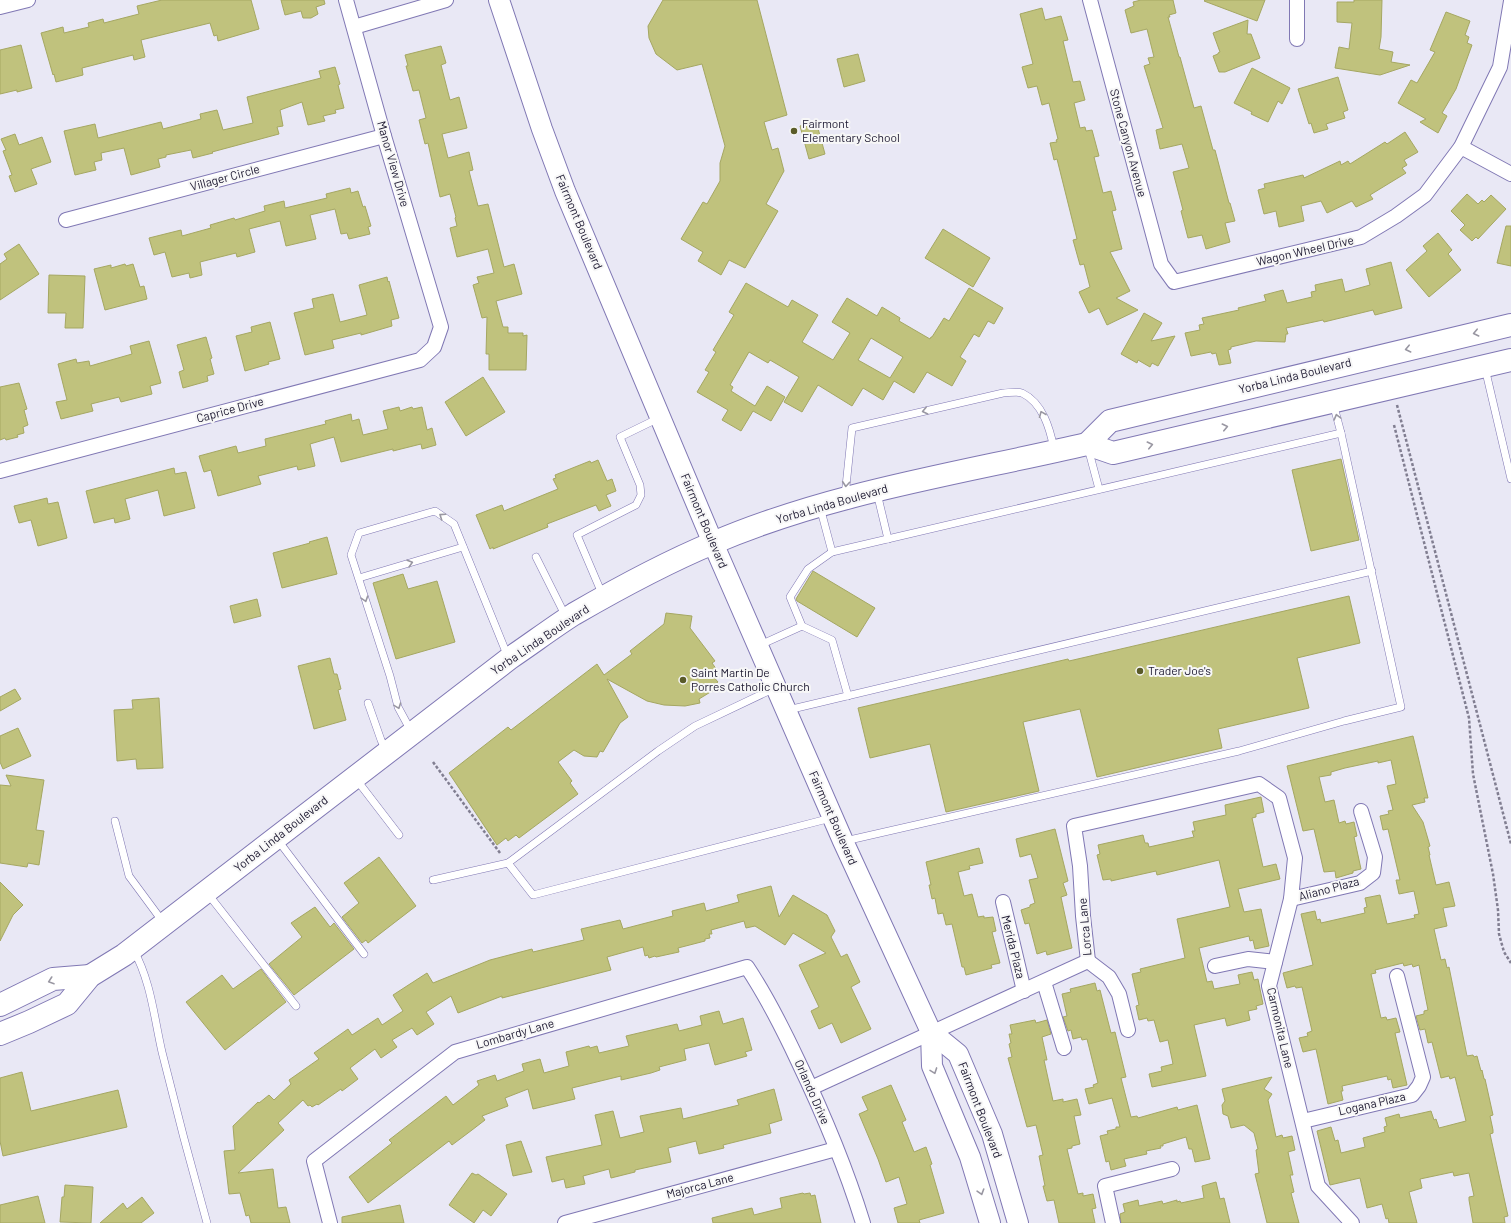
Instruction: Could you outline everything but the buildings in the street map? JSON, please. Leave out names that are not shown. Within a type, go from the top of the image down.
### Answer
[{"type":"main road","name":"Fairmont Boulevard","points":[[499,0],[542,129],[565,191],[713,543],[843,841],[931,1032],[932,1066],[970,1157],[990,1223]]},
{"type":"main road","name":"Yorba Linda Boulevard","points":[[0,1034],[67,1004],[90,976],[133,948],[510,658],[567,619],[644,575],[713,543],[748,529],[819,505],[1087,444],[1110,421],[1375,356],[1511,325]]},
{"type":"main road","points":[[1375,356],[1388,388]]},
{"type":"main road","points":[[1087,444],[1113,453],[1511,360]]},
{"type":"main road","name":"Yorba Linda Boulevard","points":[[0,1005],[53,979],[90,976]]},
{"type":"main road","name":"Fairmont Boulevard","points":[[931,1032],[958,1054],[992,1134],[1018,1223]]},
{"type":"street","points":[[0,7],[28,0]]},
{"type":"street","name":"Manor View Drive","points":[[346,0],[384,136],[441,327]]},
{"type":"street","points":[[354,27],[446,0]]},
{"type":"street","name":"Stone Canyon Avenue","points":[[1090,0],[1161,264],[1174,282]]},
{"type":"street","points":[[1297,0],[1297,39]]},
{"type":"street","name":"Wagon Wheel Drive","points":[[1174,282],[1361,237],[1396,216],[1425,195],[1461,147],[1500,67],[1511,1]]},
{"type":"street","name":"Villager Circle","points":[[66,220],[384,136]]},
{"type":"street","points":[[1461,147],[1511,174]]},
{"type":"street","name":"Caprice Drive","points":[[0,471],[420,360],[434,347],[441,327]]},
{"type":"street","name":"Carmonita Lane","points":[[1259,784],[1279,798],[1295,858],[1291,899],[1269,986],[1318,1186],[1352,1223]]},
{"type":"street","name":"Lorca Lane","points":[[811,1088],[1088,961],[1083,916],[1080,866],[1074,826],[1259,784]]},
{"type":"street","name":"Aliano Plaza","points":[[1291,899],[1360,883],[1373,872],[1375,857],[1361,811]]},
{"type":"street","name":"Merida Plaza","points":[[1003,902],[1024,991]]},
{"type":"street","points":[[1215,966],[1248,959],[1275,962]]},
{"type":"street","points":[[1088,961],[1109,977],[1119,994],[1128,1030]]},
{"type":"street","name":"Orlando Drive","points":[[747,968],[773,1010],[811,1088],[836,1149],[863,1223]]},
{"type":"street","name":"Lombardy Lane","points":[[330,1223],[314,1161],[455,1052],[747,968]]},
{"type":"street","name":"Logana Plaza","points":[[1303,1121],[1412,1095],[1419,1086],[1423,1077],[1397,976]]},
{"type":"street","points":[[1044,982],[1064,1048]]},
{"type":"street","name":"Majorca Lane","points":[[565,1223],[836,1149]]},
{"type":"street","points":[[1113,1223],[1105,1186],[1172,1169]]},
{"type":"lane","points":[[1484,366],[1511,479]]},
{"type":"lane","points":[[845,499],[852,428],[1003,393],[1021,392],[1039,406],[1051,435],[1054,451]]},
{"type":"lane","points":[[843,841],[1239,751],[1344,721],[1401,707],[1341,432],[1332,401]]},
{"type":"lane","points":[[604,598],[577,535],[636,505],[641,495],[640,485],[620,437],[660,417]]},
{"type":"lane","points":[[848,696],[832,640],[802,626],[790,597],[808,569],[832,552],[1341,432]]},
{"type":"lane","points":[[1087,444],[1099,489]]},
{"type":"lane","points":[[877,491],[888,539]]},
{"type":"lane","points":[[819,505],[832,552]]},
{"type":"lane","points":[[413,734],[398,707],[390,676],[351,555],[358,533],[435,511],[454,524],[510,658]]},
{"type":"lane","points":[[359,578],[463,547]]},
{"type":"lane","points":[[536,557],[567,619]]},
{"type":"lane","points":[[787,711],[1372,571]]},
{"type":"lane","points":[[758,645],[802,626]]},
{"type":"lane","points":[[433,880],[508,863],[658,751],[695,726],[777,687]]},
{"type":"lane","points":[[368,703],[380,740],[387,753]]},
{"type":"lane","points":[[355,777],[398,835]]},
{"type":"lane","points":[[508,863],[533,896],[833,817]]},
{"type":"lane","points":[[115,821],[129,876],[164,924]]},
{"type":"lane","points":[[277,838],[364,954]]},
{"type":"lane","points":[[206,892],[296,1006]]},
{"type":"lane","points":[[133,948],[139,959],[152,999],[184,1141],[207,1223]]},
{"type":"path","points":[[1388,388],[1511,844]]},
{"type":"path","points":[[1394,425],[1469,718],[1473,774],[1493,874],[1498,910],[1499,934],[1504,952],[1511,963]]},
{"type":"path","points":[[433,762],[508,863]]},
{"type":"place","name":"Fairmont Elementary School","points":[[794,131]]},
{"type":"place","name":"Trader Joe's","points":[[1140,671]]},
{"type":"place","name":"Saint Martin De Porres Catholic Church","points":[[683,680]]}]
